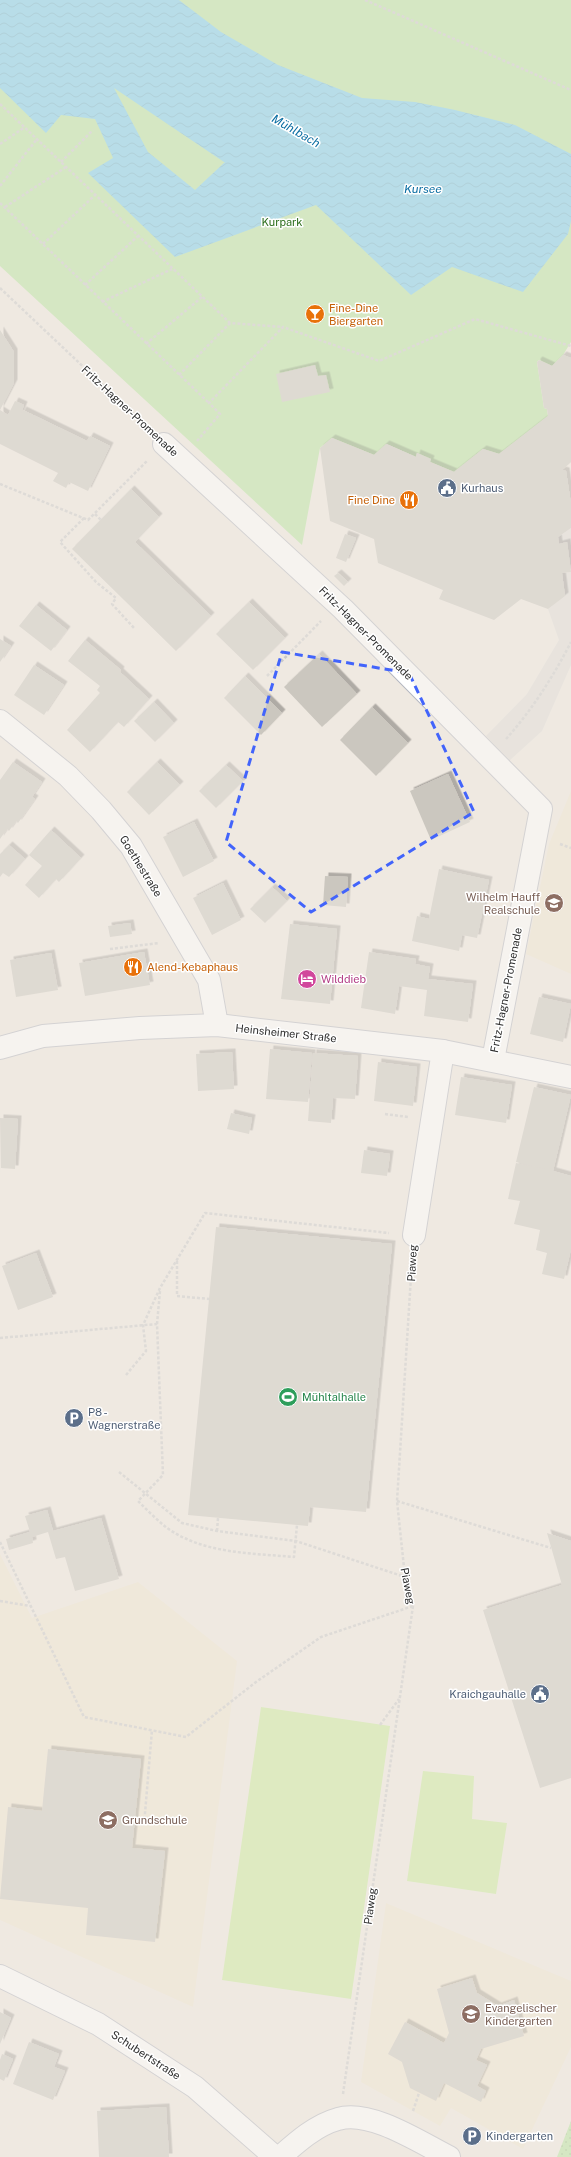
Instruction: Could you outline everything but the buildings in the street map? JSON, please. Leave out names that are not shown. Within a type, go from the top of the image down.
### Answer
[{"type":"street","name":"Fritz-Hagner-Promenade","points":[[164,444],[338,604],[541,809],[493,1060]]},
{"type":"street","name":"Goethestraße","points":[[0,721],[68,776],[101,810],[131,846],[209,980],[217,1025]]},
{"type":"street","name":"Heinsheimer Straße","points":[[0,1048],[43,1036],[140,1028],[217,1025],[443,1051],[571,1077]]},
{"type":"street","name":"Piaweg","points":[[414,1236],[443,1051]]},
{"type":"street","name":"Schubertstraße","points":[[0,1976],[98,2024],[195,2087],[275,2157]]},
{"type":"street","points":[[280,2157],[306,2135],[339,2118],[370,2119],[401,2132],[449,2157]]},
{"type":"path","points":[[365,0],[571,90]]},
{"type":"path","points":[[0,104],[230,323],[283,327],[379,361],[475,319],[571,346]]},
{"type":"path","points":[[0,144],[25,127]]},
{"type":"path","points":[[61,162],[93,130]]},
{"type":"path","points":[[0,186],[37,139]]},
{"type":"path","points":[[5,207],[66,167]]},
{"type":"path","points":[[43,244],[95,194]]},
{"type":"path","points":[[0,203],[220,414],[181,459]]},
{"type":"path","points":[[85,285],[138,236]]},
{"type":"path","points":[[102,302],[172,269]]},
{"type":"path","name":"Fritz-Hagner-Promenade","points":[[0,288],[164,444]]},
{"type":"path","points":[[146,344],[202,297]]},
{"type":"path","points":[[179,375],[230,323]]},
{"type":"path","points":[[208,403],[283,327]]},
{"type":"path","points":[[0,484],[88,520],[164,444]]},
{"type":"path","points":[[95,514],[101,520]]},
{"type":"path","points":[[84,518],[60,542],[96,582],[116,598],[112,604],[134,628]]},
{"type":"path","points":[[268,676],[338,604]]},
{"type":"path","points":[[488,756],[498,748],[526,718],[560,663],[571,642]]},
{"type":"path","points":[[110,949],[185,939]]},
{"type":"path","points":[[126,1375],[146,1351],[143,1325],[160,1288],[205,1214],[414,1236]]},
{"type":"path","name":"Piaweg","points":[[339,2118],[413,1606],[405,1577],[397,1501],[414,1236]]},
{"type":"path","points":[[177,1261],[177,1296],[209,1299]]},
{"type":"path","points":[[160,1288],[157,1324],[162,1475],[138,1501],[168,1528],[196,1542],[222,1550],[294,1557],[297,1525]]},
{"type":"path","points":[[0,1338],[157,1324]]},
{"type":"path","points":[[119,1472],[144,1494],[182,1523],[217,1531],[296,1541],[405,1577]]},
{"type":"path","points":[[397,1501],[551,1548]]},
{"type":"path","points":[[217,1531],[218,1518]]},
{"type":"path","points":[[0,1542],[84,1717],[186,1736],[256,1682],[322,1637],[413,1606]]},
{"type":"path","points":[[0,1601],[30,1606]]},
{"type":"path","points":[[380,1725],[400,1698]]},
{"type":"path","points":[[134,1824],[144,1825],[152,1730]]},
{"type":"highlighted area","points":[[282,652],[409,673],[474,812],[311,912],[226,842]]},
{"type":"shaded area","points":[[571,528],[571,572],[567,542],[559,544],[558,537]]},
{"type":"shaded area","points":[[571,572],[571,665],[542,731],[509,761],[486,736],[527,694],[559,640],[548,609],[565,596],[562,573]]},
{"type":"shaded area","name":"Wilhelm Hauff Realschule","points":[[571,791],[571,974],[526,954],[549,844]]},
{"type":"shaded area","name":"Grundschule","points":[[0,1554],[32,1618],[138,1582],[237,1661],[193,2007],[0,1920]]},
{"type":"shaded area","name":"Evangelischer Kindergarten","points":[[386,1903],[571,1981],[571,2047],[523,2149],[451,2108],[440,2126],[361,2082]]},
{"type":"green space","name":"Kurpark","points":[[0,0],[571,0],[571,342],[563,355],[552,366],[539,360],[537,362],[544,408],[547,409],[548,416],[499,454],[483,449],[454,472],[430,462],[430,459],[417,453],[416,457],[387,444],[374,455],[332,438],[320,448],[302,545],[0,266]]},
{"type":"green space","points":[[261,1707],[390,1726],[351,1999],[222,1980]]},
{"type":"green space","points":[[423,1771],[474,1776],[472,1819],[507,1823],[496,1894],[407,1881]]},
{"type":"green space","points":[[571,2121],[571,2157],[557,2157]]},
{"type":"water","name":"Kursee","points":[[0,0],[179,0],[221,32],[278,65],[362,98],[415,102],[515,125],[571,154],[571,221],[568,234],[523,292],[452,267],[411,295],[316,205],[175,257],[88,173],[113,158],[95,119],[61,115],[46,133],[0,88]],"holes":[[[114,88],[224,162],[195,190],[148,152]]]},
{"type":"place","name":"Fine-Dine Biergarten","points":[[315,314]]},
{"type":"place","name":"Kurhaus","points":[[447,488]]},
{"type":"place","name":"Fine Dine","points":[[409,500]]},
{"type":"place","name":"Wilhelm Hauff Realschule","points":[[554,903]]},
{"type":"place","name":"Alend-Kebaphaus","points":[[133,967]]},
{"type":"place","name":"Wilddieb","points":[[307,979]]},
{"type":"place","name":"Mühltalhalle","points":[[288,1397]]},
{"type":"place","name":"P8 - Wagnerstraße","points":[[74,1418]]},
{"type":"place","name":"Kraichgauhalle","points":[[540,1694]]},
{"type":"place","name":"Grundschule","points":[[108,1820]]},
{"type":"place","name":"Evangelischer Kindergarten","points":[[471,2014]]},
{"type":"place","name":"Kindergarten","points":[[472,2136]]},
{"type":"water label","name":"Mühlbach","points":[[296,131]]}]
